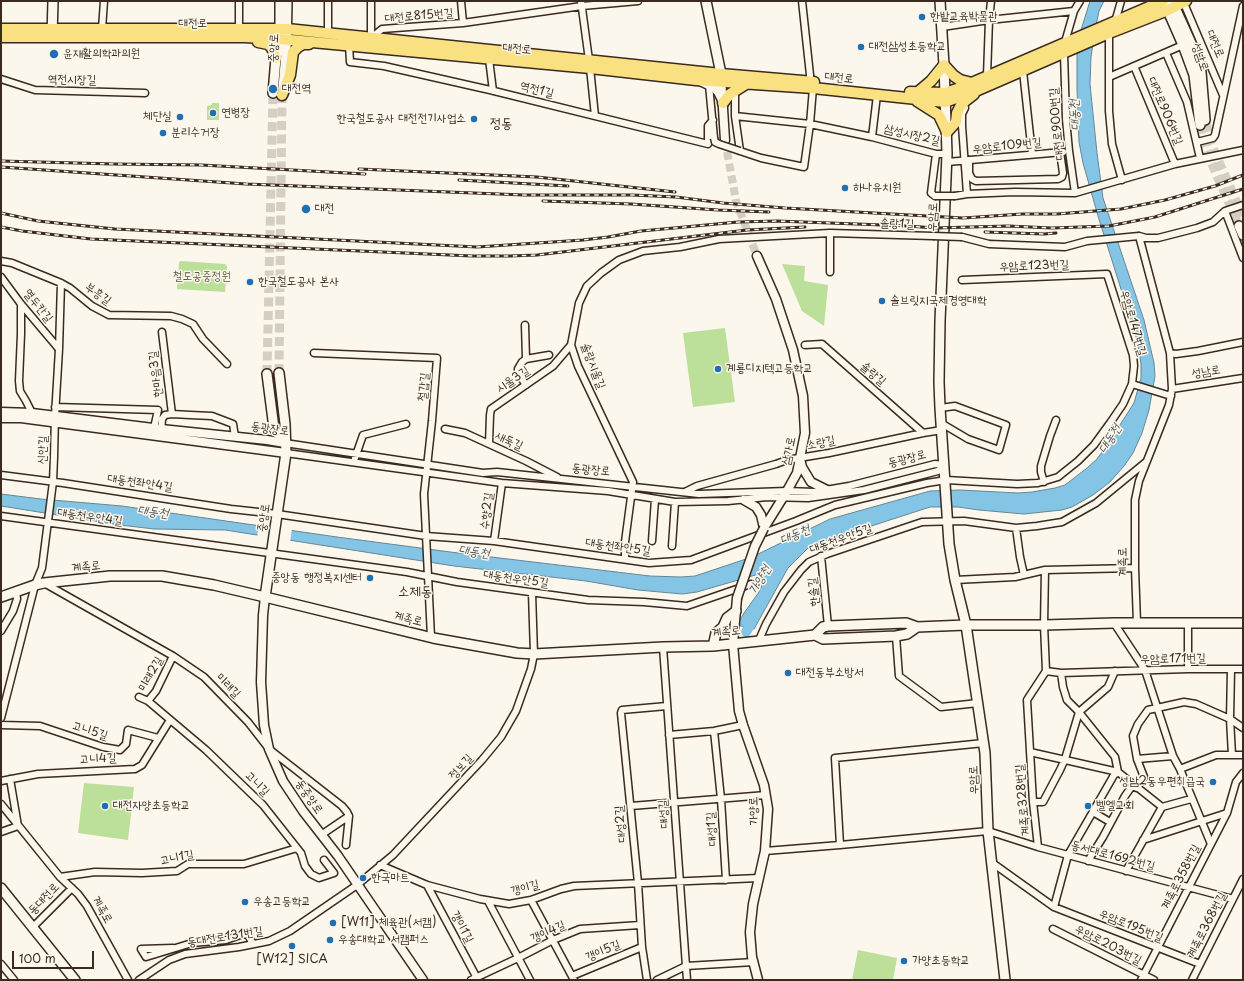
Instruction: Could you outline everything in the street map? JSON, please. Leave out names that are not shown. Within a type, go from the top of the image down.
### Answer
[{"type":"main road","points":[[52,33],[53,1]]},
{"type":"main road","name":"중앙로","points":[[278,94],[283,40],[280,1]]},
{"type":"main road","name":"중앙로","points":[[283,29],[287,1]]},
{"type":"main road","points":[[706,1],[721,78]]},
{"type":"main road","name":"우암로","points":[[940,1],[947,132],[940,321],[939,382],[941,427],[950,544],[955,580],[966,625],[984,743],[988,831],[1005,980]]},
{"type":"main road","points":[[1067,46],[1111,26],[1174,3]]},
{"type":"main road","name":"성남로","points":[[1174,3],[1191,43],[1201,72],[1203,124],[1194,75],[1183,46],[1174,3]]},
{"type":"main road","name":"대전로","points":[[1,29],[52,33],[242,33],[283,29],[327,38],[349,45],[489,59],[590,64],[696,80],[721,78],[746,84],[811,85],[877,95],[916,96]]},
{"type":"main road","name":"대전로","points":[[1,37],[102,29],[242,33],[283,40],[371,38],[721,78],[945,98],[974,90],[1023,71],[1067,46]]},
{"type":"main road","points":[[242,33],[254,41],[268,44],[272,48],[276,58]]},
{"type":"main road","points":[[278,94],[290,75],[293,52],[304,44],[327,38]]},
{"type":"main road","name":"중앙로","points":[[278,94],[276,58],[283,40]]},
{"type":"main road","name":"대전로","points":[[974,90],[987,76],[1067,46]]},
{"type":"main road","points":[[944,65],[954,76],[974,90],[960,106],[957,113],[956,122],[947,132],[938,115],[916,96],[944,65]]},
{"type":"main road","points":[[723,103],[730,94],[746,84]]},
{"type":"main road","points":[[1239,226],[1243,235]]},
{"type":"main road","name":"중앙로","points":[[267,374],[274,428],[285,443]]},
{"type":"main road","name":"중앙로","points":[[265,597],[286,454],[286,429],[279,374]]},
{"type":"main road","name":"계족로","points":[[1,597],[39,584],[110,576],[162,576],[214,585],[430,637],[517,653],[534,654],[663,647],[713,646],[815,635],[823,639],[896,636],[907,634],[917,627]]},
{"type":"main road","points":[[713,646],[716,633],[723,627],[727,618],[736,611]]},
{"type":"main road","name":"계족로","points":[[815,635],[823,626],[906,623],[917,627],[1114,623],[1243,623]]},
{"type":"main road","name":"동대전로","points":[[1,888],[75,980]]},
{"type":"street","points":[[102,29],[104,1]]},
{"type":"street","points":[[239,1],[242,33]]},
{"type":"street","points":[[327,38],[328,1]]},
{"type":"street","points":[[371,1],[371,38]]},
{"type":"street","points":[[461,1],[463,23]]},
{"type":"street","name":"대전로815번길","points":[[371,38],[382,29],[463,23],[581,3],[638,1]]},
{"type":"street","points":[[709,85],[715,142],[761,158],[804,167],[810,124],[811,85],[802,1]]},
{"type":"street","points":[[987,76],[988,20],[990,1]]},
{"type":"street","name":"대전로900번길","points":[[1078,192],[1069,151],[1066,112],[1067,46],[1074,11],[1080,1]]},
{"type":"street","points":[[1121,1],[1111,26],[1109,111],[1112,144],[1122,180]]},
{"type":"street","points":[[581,3],[596,116]]},
{"type":"street","name":"대전로","points":[[1174,3],[1223,95]]},
{"type":"street","name":"대전로906번길","points":[[1197,142],[1212,138],[1216,135],[1223,95],[1243,6]]},
{"type":"street","points":[[942,27],[988,20],[1074,11]]},
{"type":"street","name":"역전1길","points":[[349,45],[350,62],[384,66],[493,91],[708,144],[708,126],[712,120]]},
{"type":"street","name":"대전로906번길","points":[[1109,77],[1183,46]]},
{"type":"street","name":"대전로906번길","points":[[1078,192],[1200,158],[1187,102],[1166,53]]},
{"type":"street","points":[[489,59],[493,91]]},
{"type":"street","name":"대전로906번길","points":[[1134,66],[1175,164]]},
{"type":"street","points":[[1023,71],[1032,154]]},
{"type":"street","name":"역전시장길","points":[[1,78],[35,90],[145,93]]},
{"type":"street","points":[[721,78],[725,140]]},
{"type":"street","points":[[696,80],[709,85],[718,92],[723,103]]},
{"type":"street","points":[[974,90],[962,114],[967,160],[972,179],[976,181],[1058,179],[1062,177],[1063,172],[1060,152]]},
{"type":"street","points":[[735,91],[735,116],[740,151]]},
{"type":"street","points":[[872,137],[877,95]]},
{"type":"street","name":"삼성시장2길","points":[[735,116],[810,124],[872,137],[947,158]]},
{"type":"street","points":[[1200,158],[1243,150]]},
{"type":"street","name":"우암로109번길","points":[[947,158],[967,160],[1069,151]]},
{"type":"street","points":[[936,154],[931,193],[935,196],[1015,192],[1078,192]]},
{"type":"street","points":[[966,194],[967,160]]},
{"type":"street","name":"솔랑1길","points":[[719,239],[830,233],[962,237],[989,244],[1065,247],[1087,241],[1137,236],[1158,238],[1197,228],[1212,222],[1225,211],[1243,205]]},
{"type":"street","points":[[1225,211],[1243,258]]},
{"type":"street","points":[[830,233],[830,272]]},
{"type":"street","points":[[1132,384],[1171,392],[1170,353],[1137,236]]},
{"type":"street","name":"솔랑시울길","points":[[625,559],[625,542],[633,482],[578,366],[571,345],[580,302],[587,286],[619,260],[642,251],[680,247],[719,239]]},
{"type":"street","name":"삼가로","points":[[733,644],[737,598],[755,546],[797,473],[805,433],[803,396],[793,350],[776,300],[757,256]]},
{"type":"street","name":"부흥길","points":[[1,261],[12,263],[61,283],[70,288],[92,306],[109,315],[171,316],[193,324],[203,339],[227,364]]},
{"type":"street","name":"우암로123번길","points":[[962,280],[1107,274]]},
{"type":"street","name":"우암로147번길","points":[[946,480],[1017,484],[1044,482],[1058,477],[1078,461],[1094,445],[1123,404],[1132,384],[1134,366],[1133,355],[1107,274]]},
{"type":"street","name":"열두칸길","points":[[1,277],[21,304],[59,349]]},
{"type":"street","name":"신안길","points":[[47,520],[52,483],[61,283]]},
{"type":"street","points":[[21,304],[18,381],[20,391],[32,413]]},
{"type":"street","points":[[525,325],[526,359]]},
{"type":"street","name":"한마음3길","points":[[162,332],[172,414]]},
{"type":"street","points":[[1170,353],[1176,354],[1198,351],[1243,342]]},
{"type":"street","name":"솔랑길","points":[[805,345],[822,344],[923,433]]},
{"type":"street","name":"시울3길","points":[[489,444],[491,409],[554,366],[571,345]]},
{"type":"street","name":"철갑길","points":[[314,353],[437,358],[424,494],[427,575]]},
{"type":"street","points":[[526,385],[518,373],[518,369],[522,362],[526,359],[549,355]]},
{"type":"street","name":"성남로","points":[[1171,392],[1243,378]]},
{"type":"street","name":"계족로","points":[[1137,623],[1135,500],[1139,481],[1169,405],[1171,392]]},
{"type":"street","points":[[940,408],[955,406],[1006,425],[1000,450],[968,439],[941,427]]},
{"type":"street","points":[[55,415],[158,410],[159,431]]},
{"type":"street","name":"동광장로","points":[[1,412],[55,415],[159,431],[286,454],[502,483],[608,491],[675,502],[744,500],[785,494],[808,498],[864,490],[938,471],[944,465]]},
{"type":"street","name":"동광장로","points":[[1,418],[55,415]]},
{"type":"street","points":[[159,431],[162,419],[165,415],[212,416],[232,424],[235,437]]},
{"type":"street","points":[[1044,482],[1041,472],[1042,466],[1056,420]]},
{"type":"street","points":[[354,463],[363,435],[406,424]]},
{"type":"street","name":"소랑길","points":[[684,493],[697,486],[787,460],[923,433],[941,427]]},
{"type":"street","name":"새둑길","points":[[445,429],[465,433],[561,479]]},
{"type":"street","name":"동광장로","points":[[159,431],[267,440],[483,472],[497,472],[699,494],[785,494],[814,492],[849,486],[935,464],[944,465]]},
{"type":"street","points":[[800,458],[802,467],[811,482],[827,490]]},
{"type":"street","name":"대동천우안5길","points":[[759,640],[784,592],[809,562],[821,556],[922,522],[948,521],[980,523],[1016,528],[1062,522],[1096,503],[1146,462]]},
{"type":"street","name":"대동천좌안4길","points":[[1,475],[211,504],[276,516]]},
{"type":"street","name":"대동천좌안5길","points":[[276,516],[426,537],[494,541],[654,563],[691,560],[835,505],[927,483],[946,480]]},
{"type":"street","name":"수향2길","points":[[494,541],[502,483]]},
{"type":"street","points":[[652,541],[656,499]]},
{"type":"street","points":[[744,500],[756,507],[761,516],[764,528]]},
{"type":"street","points":[[672,546],[675,502]]},
{"type":"street","name":"대동천우안4길","points":[[1,516],[47,520],[272,552]]},
{"type":"street","points":[[1,718],[39,584],[47,520]]},
{"type":"street","points":[[1016,528],[1024,575]]},
{"type":"street","name":"대동천우안5길","points":[[272,552],[427,575],[457,582],[588,600],[644,602],[687,606],[751,584],[755,585]]},
{"type":"street","name":"한솔길","points":[[821,556],[828,626]]},
{"type":"street","points":[[955,580],[996,579],[1046,570],[1135,568]]},
{"type":"street","points":[[1046,570],[1044,625],[1046,671]]},
{"type":"street","points":[[427,575],[430,637]]},
{"type":"street","name":"미래길","points":[[39,584],[173,656],[204,677],[248,722],[269,749],[342,806],[349,816]]},
{"type":"street","points":[[1,631],[14,608],[17,599],[16,591]]},
{"type":"street","name":"정보길","points":[[371,872],[393,855],[474,769],[495,745],[516,711],[531,669],[534,654],[532,593]]},
{"type":"street","name":"동중앙로","points":[[265,597],[262,615],[261,682],[264,725],[269,749],[283,781],[303,811],[338,856],[423,980]]},
{"type":"street","points":[[1114,623],[1145,670],[1173,756],[1211,844]]},
{"type":"street","points":[[1188,623],[1188,669]]},
{"type":"street","points":[[896,636],[899,676],[941,707],[978,703]]},
{"type":"street","name":"가양로","points":[[733,644],[736,692],[743,725],[758,766],[766,796],[768,818],[765,851],[753,904],[750,932],[758,980]]},
{"type":"street","name":"대성길","points":[[663,647],[666,706],[681,882],[687,980]]},
{"type":"street","name":"미래2길","points":[[148,701],[156,691],[173,656]]},
{"type":"street","name":"우암로171번길","points":[[1046,671],[1061,673],[1188,669],[1243,669]]},
{"type":"street","points":[[1231,670],[1230,719],[1232,755]]},
{"type":"street","name":"계족로328번길","points":[[1038,847],[1033,802],[1027,700],[1046,671]]},
{"type":"street","points":[[1033,802],[1042,802],[1065,760],[1079,712],[1108,687],[1115,671]]},
{"type":"street","points":[[1061,673],[1067,700],[1079,712],[1115,757],[1118,772],[1162,807]]},
{"type":"street","name":"고니길","points":[[139,697],[148,701],[206,750],[263,806],[301,853],[305,866],[311,874],[320,878],[334,873],[324,860]]},
{"type":"street","points":[[1138,788],[1144,776],[1137,760],[1133,736],[1138,724],[1148,710],[1184,702],[1196,704],[1230,719],[1243,728]]},
{"type":"street","name":"대성2길","points":[[647,980],[642,947],[638,883],[621,713],[622,710],[666,706]]},
{"type":"street","name":"고니4길","points":[[1,779],[10,779],[38,774],[136,769],[142,765],[170,720]]},
{"type":"street","name":"고니5길","points":[[1,725],[40,726],[103,748],[120,750],[126,744],[128,730],[158,738]]},
{"type":"street","points":[[669,735],[714,731],[743,725]]},
{"type":"street","name":"대성1길","points":[[714,731],[721,799],[726,880]]},
{"type":"street","points":[[840,846],[835,758],[984,743]]},
{"type":"street","name":"계족로328번길","points":[[1030,752],[1118,772]]},
{"type":"street","points":[[1180,770],[1216,755],[1243,755]]},
{"type":"street","points":[[1137,760],[1173,756]]},
{"type":"street","points":[[1054,907],[1068,855],[1114,775],[1118,772]]},
{"type":"street","name":"계족로358번길","points":[[1142,978],[1227,813],[1236,782],[1243,773]]},
{"type":"street","points":[[1,832],[18,826],[10,779]]},
{"type":"street","points":[[1236,782],[1243,785]]},
{"type":"street","points":[[1088,860],[1103,837],[1125,796],[1132,786],[1138,788]]},
{"type":"street","points":[[631,806],[766,796]]},
{"type":"street","points":[[1126,871],[1162,807],[1191,799]]},
{"type":"street","name":"계족로","points":[[1,804],[60,878],[72,888],[87,906],[128,980]]},
{"type":"street","points":[[1093,812],[1110,822]]},
{"type":"street","points":[[1143,840],[1227,813]]},
{"type":"street","points":[[321,835],[349,816]]},
{"type":"street","points":[[346,845],[349,816]]},
{"type":"street","points":[[765,851],[840,846],[988,831]]},
{"type":"street","name":"동서대로1692번길","points":[[988,831],[1038,847],[1233,899]]},
{"type":"street","name":"고니1길","points":[[60,878],[95,872],[166,873],[177,871],[188,864],[244,864],[297,848]]},
{"type":"street","name":"우암로195번길","points":[[991,862],[1054,907],[1200,964]]},
{"type":"street","name":"갱이길","points":[[380,865],[428,885],[488,901],[509,904],[531,900],[561,888],[574,886],[681,882]]},
{"type":"street","name":"동대전로131번길","points":[[140,980],[169,960],[185,954],[269,941],[290,931],[357,885],[371,872]]},
{"type":"street","points":[[681,882],[758,878]]},
{"type":"street","name":"계족로368번길","points":[[1192,980],[1243,879]]},
{"type":"street","name":"갱이1길","points":[[428,885],[475,979]]},
{"type":"street","name":"동대전로","points":[[33,927],[72,888]]},
{"type":"street","points":[[531,900],[573,978]]},
{"type":"street","points":[[488,901],[530,980]]},
{"type":"street","name":"갱이4길","points":[[475,979],[553,940],[580,930],[640,925]]},
{"type":"street","name":"우암로203번길","points":[[1053,929],[1142,978],[1154,980]]},
{"type":"street","points":[[173,948],[192,942],[226,940],[243,934],[248,935],[253,944]]},
{"type":"street","name":"갱이5길","points":[[573,978],[642,947]]},
{"type":"street","points":[[657,980],[686,966],[754,962]]},
{"type":"street","points":[[1,964],[14,980]]},
{"type":"green space","name":"연병장","points":[[212,103],[219,103],[219,120],[207,120],[207,106],[212,105]]},
{"type":"green space","name":"철도공중정원","points":[[180,261],[225,264],[227,266],[225,292],[177,289]]},
{"type":"green space","points":[[782,264],[805,266],[804,281],[828,285],[824,326],[802,311]]},
{"type":"green space","points":[[725,328],[735,402],[693,407],[683,333]]},
{"type":"green space","points":[[84,783],[134,787],[128,840],[78,833]]},
{"type":"green space","points":[[858,950],[897,958],[893,980],[852,980]]},
{"type":"water","name":"대동천","points":[[1090,1],[1104,1],[1099,11],[1095,30],[1091,57],[1090,84],[1103,198],[1144,320],[1154,363],[1155,376],[1149,410],[1142,433],[1133,453],[1110,482],[1093,495],[1072,507],[1062,510],[1024,514],[958,507],[930,507],[819,543],[807,549],[788,568],[754,629],[737,625],[759,592],[764,581],[763,576],[759,574],[697,592],[682,594],[638,590],[586,581],[454,566],[225,530],[154,529],[1,506],[1,494],[122,506],[458,553],[650,576],[681,577],[695,576],[752,557],[830,519],[930,491],[960,490],[1018,493],[1032,492],[1065,485],[1097,459],[1107,445],[1134,403],[1141,378],[1141,364],[1137,340],[1098,216],[1083,163],[1079,142],[1077,51],[1081,30]]},
{"type":"pier","points":[[259,523],[292,528],[290,543],[257,538]]},
{"type":"waterway","name":"가양천","points":[[746,632],[755,616]]},
{"type":"tunnel","points":[[267,374],[273,93]]},
{"type":"tunnel","points":[[279,373],[282,95]]},
{"type":"tunnel","points":[[1206,123],[1211,144],[1243,216]]},
{"type":"tunnel","points":[[1200,125],[1204,146],[1239,226]]},
{"type":"tunnel","points":[[725,140],[736,201],[757,256]]},
{"type":"railway","points":[[1,161],[201,165],[365,174]]},
{"type":"railway","points":[[1,167],[246,184],[524,195],[632,195],[676,197],[723,203],[785,208],[963,218],[1022,214],[1057,214],[1121,209],[1165,200],[1215,186],[1243,175]]},
{"type":"railway","points":[[359,169],[537,177],[675,192]]},
{"type":"railway","points":[[459,180],[568,186]]},
{"type":"railway","points":[[1,213],[38,221],[115,229],[477,247],[583,240],[641,231],[738,222],[777,221],[934,228],[1008,226],[1052,228],[1109,226],[1155,217],[1243,189]]},
{"type":"railway","points":[[543,201],[631,204],[769,212]]},
{"type":"railway","points":[[1,227],[91,239],[472,256],[537,255],[747,230],[805,227]]},
{"type":"railway","points":[[985,232],[1056,233]]},
{"type":"place","name":"한밭교육박물관","points":[[922,17]]},
{"type":"place","name":"대전삼성초등학교","points":[[861,47]]},
{"type":"place","name":"윤재활의학과의원","points":[[54,54]]},
{"type":"place","name":"대전역","points":[[273,89]]},
{"type":"place","name":"연병장","points":[[213,113]]},
{"type":"place","name":"체단실","points":[[180,117]]},
{"type":"place","name":"한국철도공사 대전전기사업소","points":[[474,119]]},
{"type":"place","name":"분리수거장","points":[[163,133]]},
{"type":"place","name":"하나유치원","points":[[845,188]]},
{"type":"place","name":"대전","points":[[306,209]]},
{"type":"place","name":"한국철도공사 본사","points":[[250,282]]},
{"type":"place","name":"솔브릿지국제경영대학","points":[[882,301]]},
{"type":"place","name":"계룡디지텍고등학교","points":[[718,369]]},
{"type":"place","name":"중앙동 행정복지센터","points":[[370,578]]},
{"type":"place","name":"대전동부소방서","points":[[788,673]]},
{"type":"place","name":"성남2동우편취급국","points":[[1213,782]]},
{"type":"place","name":"대전자양초등학교","points":[[105,806]]},
{"type":"place","name":"벨엘교회","points":[[1088,806]]},
{"type":"place","name":"한국마트","points":[[363,878]]},
{"type":"place","name":"우송고등학교","points":[[245,902]]},
{"type":"place","name":"[W11] 체육관(서캠)","points":[[333,923]]},
{"type":"place","name":"우송대학교 서캠퍼스","points":[[330,940]]},
{"type":"place","name":"[W12] SICA","points":[[292,946]]},
{"type":"place","name":"가양초등학교","points":[[904,961]]},
{"type":"district","name":"정동","points":[[501,124]]},
{"type":"district","name":"소제동","points":[[415,592]]}]
